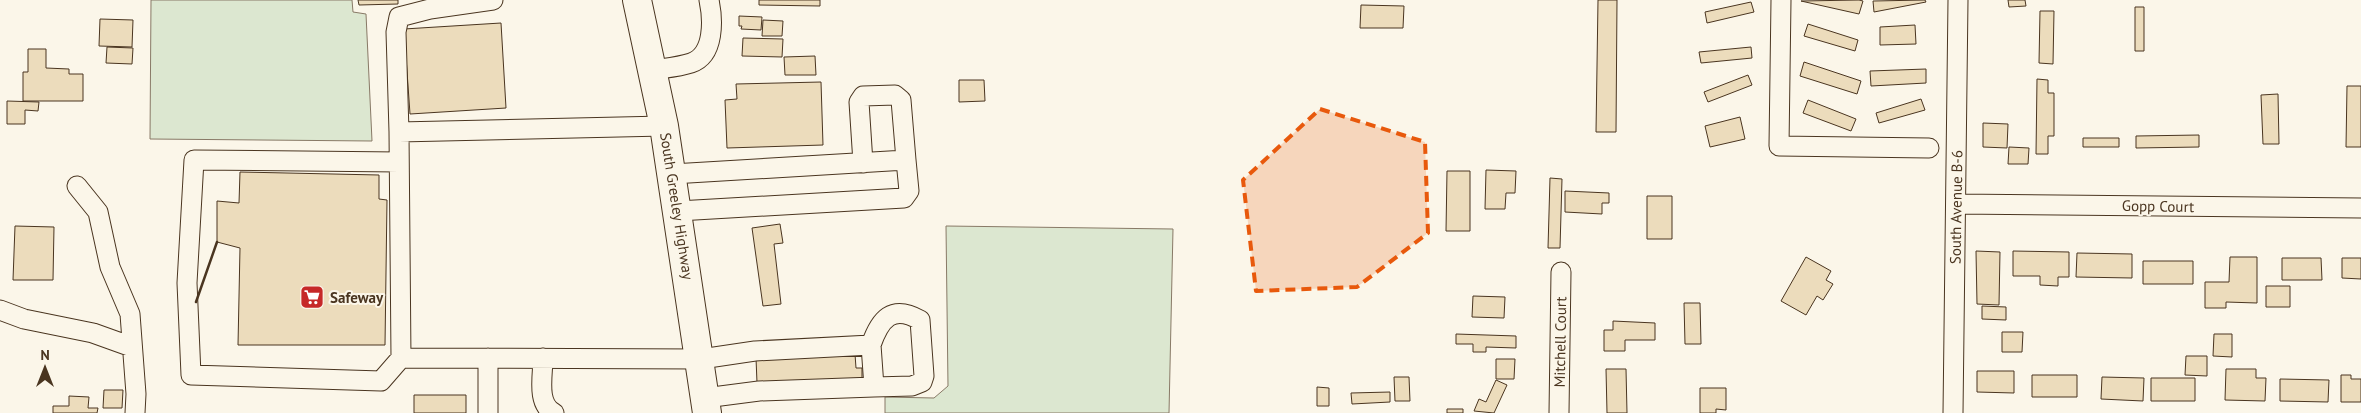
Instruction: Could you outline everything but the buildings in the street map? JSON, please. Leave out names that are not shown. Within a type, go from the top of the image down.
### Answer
[{"type":"highway","name":"South Greeley Highway","points":[[637,0],[664,126],[701,359],[706,405]]},
{"type":"street","points":[[399,162],[194,160],[187,283],[191,375],[381,381],[401,358],[399,132],[396,32],[399,18],[430,9],[493,0]]},
{"type":"street","points":[[652,70],[693,63],[700,57],[707,46],[712,29],[708,0]]},
{"type":"street","points":[[1781,0],[1779,146],[1929,148]]},
{"type":"street","name":"South Avenue B-6","points":[[1953,413],[1958,0]]},
{"type":"street","points":[[678,211],[904,198],[909,191],[901,100],[895,95],[863,96],[859,102],[863,163]]},
{"type":"street","points":[[399,132],[664,126]]},
{"type":"street","points":[[672,174],[906,160]]},
{"type":"street","points":[[77,186],[98,212],[110,267],[130,314],[136,394],[135,413]]},
{"type":"street","name":"Gopp Court","points":[[1956,204],[2361,208]]},
{"type":"street","name":"Mitchell Court","points":[[1559,413],[1560,272]]},
{"type":"street","points":[[0,310],[24,319],[93,333],[132,347]]},
{"type":"street","points":[[706,405],[759,391],[912,386],[922,382],[924,376],[920,320],[903,314],[888,317],[877,327],[872,345],[874,387]]},
{"type":"street","points":[[401,358],[701,359],[755,351],[872,345]]},
{"type":"street","points":[[488,358],[488,413]]},
{"type":"street","points":[[543,358],[542,398],[545,406],[554,413]]},
{"type":"highlighted area","points":[[1320,109],[1425,142],[1428,233],[1357,287],[1256,291],[1243,180]]},
{"type":"green space","points":[[151,0],[352,0],[353,12],[366,14],[372,141],[150,139]]},
{"type":"green space","points":[[946,226],[1173,229],[1169,413],[885,413],[885,397],[934,398],[948,386]]},
{"type":"wall","points":[[196,302],[217,242]]},
{"type":"place","name":"Safeway","points":[[312,297]]}]
